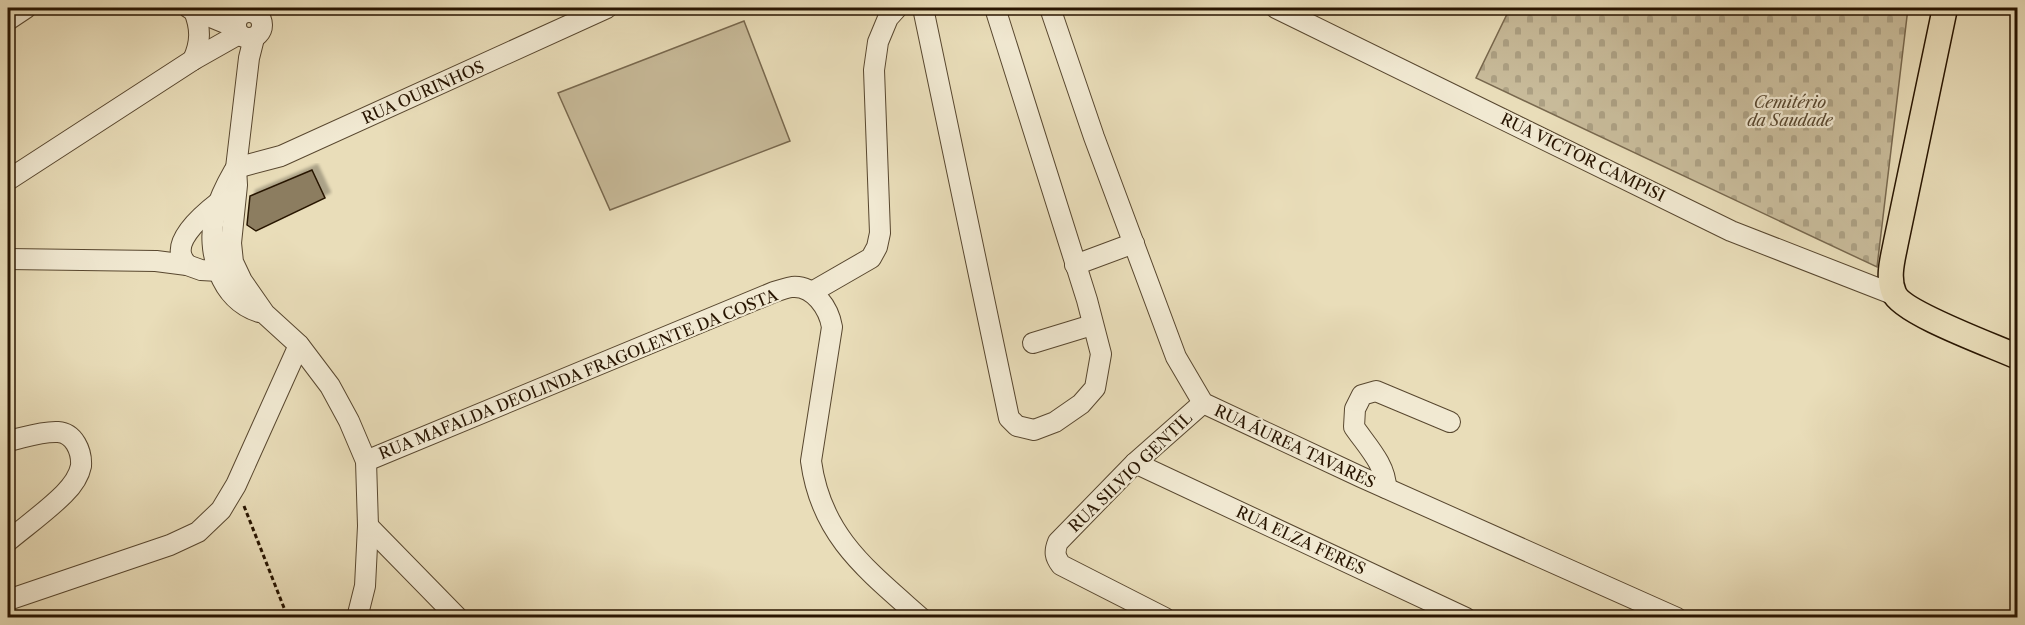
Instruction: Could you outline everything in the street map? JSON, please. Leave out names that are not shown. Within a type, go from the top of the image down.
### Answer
[{"type":"main road","points":[[1945,8],[1891,272],[1895,295],[1910,309],[2018,357]]},
{"type":"street","points":[[8,20],[26,8]]},
{"type":"street","points":[[193,60],[199,46],[198,8],[248,22]]},
{"type":"street","name":"RUA OURINHOS","points":[[236,168],[281,156],[607,8]]},
{"type":"street","points":[[897,8],[888,18],[878,42],[874,70],[880,232],[877,247],[871,258],[812,292],[830,315],[832,327],[811,461],[813,482],[823,510],[846,548],[921,618]]},
{"type":"street","points":[[923,8],[1009,418],[1017,426],[1034,430],[1055,422],[1081,404],[1095,388],[1101,354],[995,8]]},
{"type":"street","name":"RUA ÁUREA TAVARES","points":[[1050,8],[1176,357],[1203,403],[1386,488],[1677,618]]},
{"type":"street","name":"RUA VICTOR CAMPISI","points":[[1282,9],[1731,231],[1895,295]]},
{"type":"street","points":[[248,22],[249,58],[236,168],[237,185],[226,208],[215,216],[213,237],[215,259],[225,286],[250,310],[265,314]]},
{"type":"street","points":[[8,180],[248,22]]},
{"type":"street","points":[[187,265],[181,256],[181,247],[189,231],[198,219],[226,208]]},
{"type":"street","points":[[226,208],[233,262],[246,286],[265,314],[299,345],[330,386],[349,421],[366,461],[368,526],[365,586],[357,618]]},
{"type":"street","points":[[1075,265],[1134,243]]},
{"type":"street","points":[[8,259],[156,261],[187,265],[201,270],[219,271]]},
{"type":"street","name":"RUA MAFALDA DEOLINDA FRAGOLENTE DA COSTA","points":[[366,461],[774,291],[795,286],[812,292]]},
{"type":"street","points":[[1033,343],[1092,326]]},
{"type":"street","points":[[8,600],[170,545],[198,532],[221,510],[236,485],[299,345]]},
{"type":"street","points":[[1386,488],[1386,476],[1373,453],[1354,428],[1355,409],[1362,395],[1376,391],[1450,422]]},
{"type":"street","name":"RUA SILVIO GENTIL","points":[[1165,618],[1061,565],[1056,559],[1055,551],[1058,542],[1135,463],[1203,403]]},
{"type":"street","points":[[8,441],[43,433],[60,432],[70,436],[78,446],[81,467],[65,494],[8,542]]},
{"type":"street","name":"RUA ELZA FERES","points":[[1135,463],[1437,611],[1466,618]]},
{"type":"street","points":[[368,526],[458,618]]},
{"type":"path","points":[[236,485],[288,618]]},
{"type":"green space","name":"Cemitério da Saudade","points":[[1510,8],[1908,8],[1877,267],[1476,78]]},
{"type":"green space","points":[[744,21],[790,141],[610,210],[558,93]]},
{"type":"building","points":[[312,170],[325,198],[256,231],[247,225],[250,196]]}]
